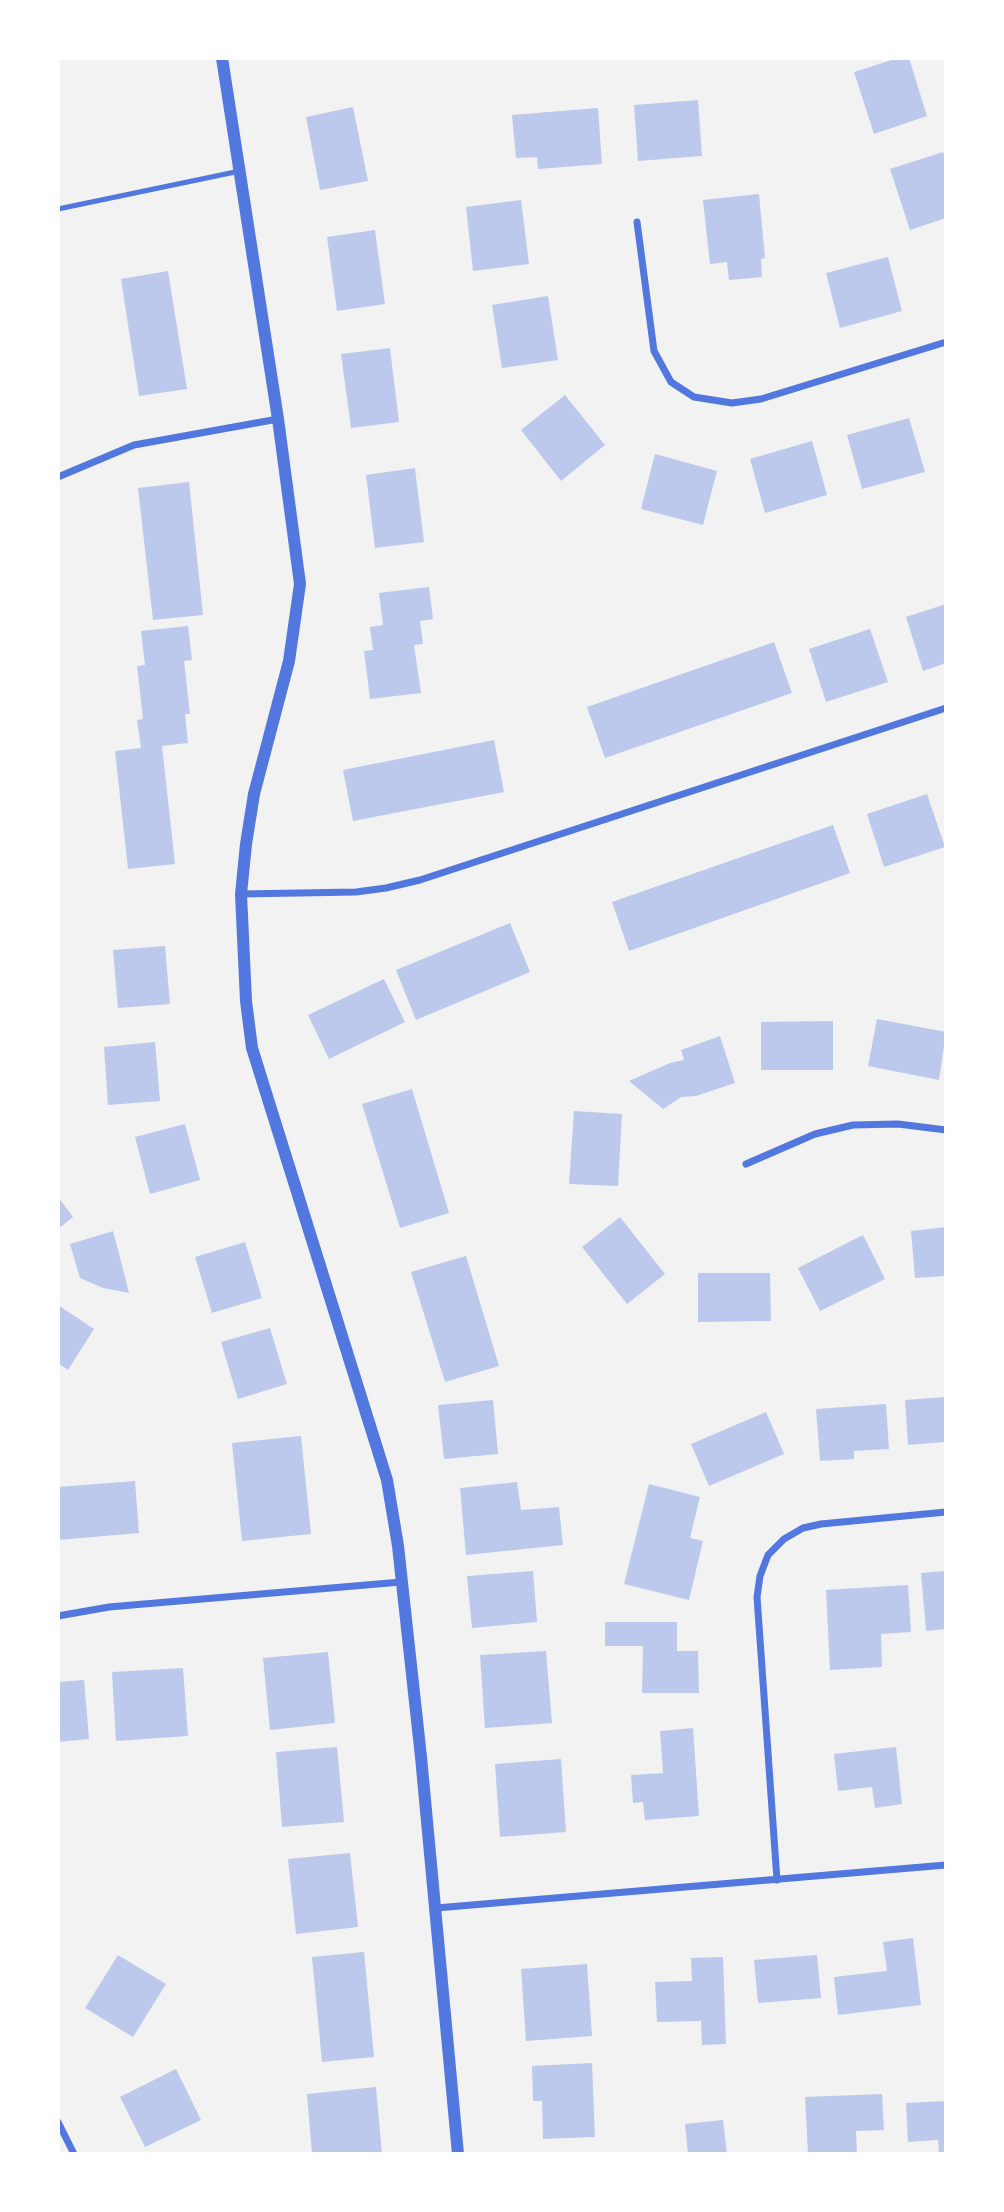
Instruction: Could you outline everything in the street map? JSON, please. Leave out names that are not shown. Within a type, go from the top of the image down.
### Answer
[{"type":"street","points":[[222,58],[278,419],[300,584],[289,661],[254,794],[242,894],[246,1001],[252,1048],[387,1480],[401,1582],[436,1908],[458,2154]]},
{"type":"street","points":[[637,222],[653,351],[671,382],[694,397],[732,403],[761,399],[946,342]]},
{"type":"street","points":[[58,477],[134,445],[278,419]]},
{"type":"street","points":[[242,894],[356,892],[420,880],[946,708]]},
{"type":"street","points":[[746,1164],[815,1134],[853,1125],[898,1124],[946,1130]]},
{"type":"street","points":[[777,1880],[757,1597],[760,1576],[768,1555],[784,1539],[803,1528],[946,1512]]},
{"type":"street","points":[[58,1616],[109,1607],[401,1582]]},
{"type":"street","points":[[436,1908],[946,1865]]},
{"type":"street","points":[[58,2122],[74,2154]]},
{"type":"lane","points":[[58,209],[240,171]]},
{"type":"building","points":[[898,58],[909,58],[927,116],[874,134],[854,72]]},
{"type":"building","points":[[698,100],[702,156],[638,161],[634,105]]},
{"type":"building","points":[[353,107],[368,181],[320,190],[306,117]]},
{"type":"building","points":[[598,108],[602,164],[538,169],[537,157],[516,158],[512,115]]},
{"type":"building","points":[[943,152],[946,162],[946,218],[910,230],[890,169]]},
{"type":"building","points":[[759,194],[765,258],[761,259],[762,277],[729,280],[727,262],[710,264],[703,200]]},
{"type":"building","points":[[521,200],[529,264],[473,271],[466,207]]},
{"type":"building","points":[[375,230],[385,304],[337,311],[327,237]]},
{"type":"building","points":[[888,257],[902,311],[840,328],[826,273]]},
{"type":"building","points":[[168,271],[187,389],[139,396],[121,279]]},
{"type":"building","points":[[548,296],[558,360],[502,368],[492,305]]},
{"type":"building","points":[[390,348],[399,422],[351,428],[341,354]]},
{"type":"building","points":[[565,395],[605,445],[561,481],[521,430]]},
{"type":"building","points":[[909,418],[925,472],[862,489],[847,435]]},
{"type":"building","points":[[812,441],[827,495],[765,513],[750,459]]},
{"type":"building","points":[[655,454],[717,471],[703,525],[641,509]]},
{"type":"building","points":[[415,468],[424,542],[375,548],[366,475]]},
{"type":"building","points":[[189,482],[203,615],[153,620],[138,488]]},
{"type":"building","points":[[429,587],[433,619],[420,621],[423,644],[414,645],[421,693],[370,699],[364,651],[373,650],[370,627],[383,625],[379,593]]},
{"type":"building","points":[[946,604],[946,663],[923,671],[906,617]]},
{"type":"building","points":[[188,626],[192,660],[184,661],[190,714],[185,714],[188,743],[162,746],[175,864],[128,869],[115,751],[141,748],[137,720],[143,719],[137,666],[145,665],[141,631]]},
{"type":"building","points":[[870,629],[888,682],[826,702],[809,649]]},
{"type":"building","points":[[774,642],[792,693],[605,758],[587,707]]},
{"type":"building","points":[[494,740],[504,792],[353,821],[343,770]]},
{"type":"building","points":[[927,794],[945,847],[884,867],[867,814]]},
{"type":"building","points":[[833,825],[850,873],[629,951],[612,902]]},
{"type":"building","points":[[510,923],[530,972],[416,1020],[396,970]]},
{"type":"building","points":[[165,946],[170,1004],[118,1008],[113,950]]},
{"type":"building","points":[[384,979],[405,1022],[329,1059],[308,1015]]},
{"type":"building","points":[[877,1019],[946,1032],[939,1080],[868,1066]]},
{"type":"building","points":[[833,1021],[833,1070],[761,1070],[761,1022]]},
{"type":"building","points":[[720,1036],[735,1083],[696,1096],[681,1097],[663,1109],[629,1081],[670,1063],[684,1060],[681,1050]]},
{"type":"building","points":[[155,1042],[160,1101],[108,1105],[104,1047]]},
{"type":"building","points":[[412,1089],[449,1213],[400,1228],[362,1104]]},
{"type":"building","points":[[574,1111],[622,1114],[618,1186],[569,1184]]},
{"type":"building","points":[[185,1124],[200,1180],[150,1194],[135,1137]]},
{"type":"building","points":[[58,1197],[73,1217],[58,1229]]},
{"type":"building","points":[[620,1217],[665,1274],[627,1304],[582,1247]]},
{"type":"building","points":[[946,1227],[946,1276],[915,1278],[911,1231]]},
{"type":"building","points":[[113,1231],[129,1293],[103,1288],[80,1278],[70,1244]]},
{"type":"building","points":[[863,1235],[885,1279],[820,1311],[798,1268]]},
{"type":"building","points":[[245,1242],[262,1298],[212,1313],[195,1257]]},
{"type":"building","points":[[466,1256],[499,1366],[445,1382],[411,1272]]},
{"type":"building","points":[[698,1273],[770,1273],[771,1321],[698,1322]]},
{"type":"building","points":[[58,1305],[94,1329],[68,1370],[58,1363]]},
{"type":"building","points":[[270,1328],[287,1384],[238,1399],[221,1342]]},
{"type":"building","points":[[946,1397],[946,1449],[944,1442],[908,1445],[905,1400]]},
{"type":"building","points":[[493,1400],[498,1454],[444,1459],[438,1405]]},
{"type":"building","points":[[886,1404],[889,1449],[854,1451],[854,1459],[820,1461],[816,1409]]},
{"type":"building","points":[[766,1412],[784,1454],[709,1486],[691,1444]]},
{"type":"building","points":[[301,1436],[311,1534],[242,1541],[232,1443]]},
{"type":"building","points":[[135,1481],[139,1533],[58,1540],[58,1487]]},
{"type":"building","points":[[517,1482],[521,1510],[559,1507],[563,1545],[466,1555],[460,1488]]},
{"type":"building","points":[[649,1484],[700,1497],[690,1538],[703,1541],[689,1600],[624,1584]]},
{"type":"building","points":[[533,1571],[537,1622],[472,1628],[467,1576]]},
{"type":"building","points":[[946,1571],[946,1629],[926,1631],[921,1573]]},
{"type":"building","points":[[908,1585],[911,1632],[881,1634],[882,1667],[830,1670],[826,1590]]},
{"type":"building","points":[[605,1622],[677,1622],[677,1651],[698,1651],[699,1693],[642,1693],[643,1646],[605,1646]]},
{"type":"building","points":[[546,1651],[552,1723],[485,1728],[480,1655]]},
{"type":"building","points":[[328,1652],[335,1723],[270,1730],[263,1658]]},
{"type":"building","points":[[183,1668],[188,1736],[116,1741],[112,1672]]},
{"type":"building","points":[[84,1680],[89,1739],[58,1742],[58,1682]]},
{"type":"building","points":[[693,1728],[699,1816],[645,1820],[643,1802],[633,1803],[631,1775],[663,1773],[660,1731]]},
{"type":"building","points":[[337,1747],[344,1822],[282,1827],[276,1752]]},
{"type":"building","points":[[896,1747],[902,1804],[875,1808],[872,1787],[838,1791],[834,1754]]},
{"type":"building","points":[[561,1759],[566,1832],[500,1837],[495,1764]]},
{"type":"building","points":[[350,1853],[358,1927],[296,1934],[288,1859]]},
{"type":"building","points":[[913,1938],[921,2005],[838,2015],[834,1977],[887,1971],[883,1942]]},
{"type":"building","points":[[364,1952],[374,2057],[322,2062],[312,1957]]},
{"type":"building","points":[[118,1955],[166,1984],[133,2037],[85,2008]]},
{"type":"building","points":[[817,1955],[821,1998],[758,2003],[754,1960]]},
{"type":"building","points":[[723,1957],[726,2044],[702,2045],[701,2021],[657,2022],[655,1982],[692,1981],[691,1958]]},
{"type":"building","points":[[587,1964],[592,2036],[526,2041],[521,1969]]},
{"type":"building","points":[[592,2063],[595,2137],[543,2139],[542,2101],[533,2101],[532,2066]]},
{"type":"building","points":[[176,2069],[201,2120],[145,2147],[120,2097]]},
{"type":"building","points":[[376,2087],[382,2154],[312,2154],[307,2094]]},
{"type":"building","points":[[882,2094],[884,2130],[856,2131],[857,2154],[808,2154],[805,2097]]},
{"type":"building","points":[[946,2101],[946,2154],[939,2154],[938,2140],[908,2142],[906,2103]]},
{"type":"building","points":[[723,2120],[727,2154],[688,2154],[685,2124]]}]
